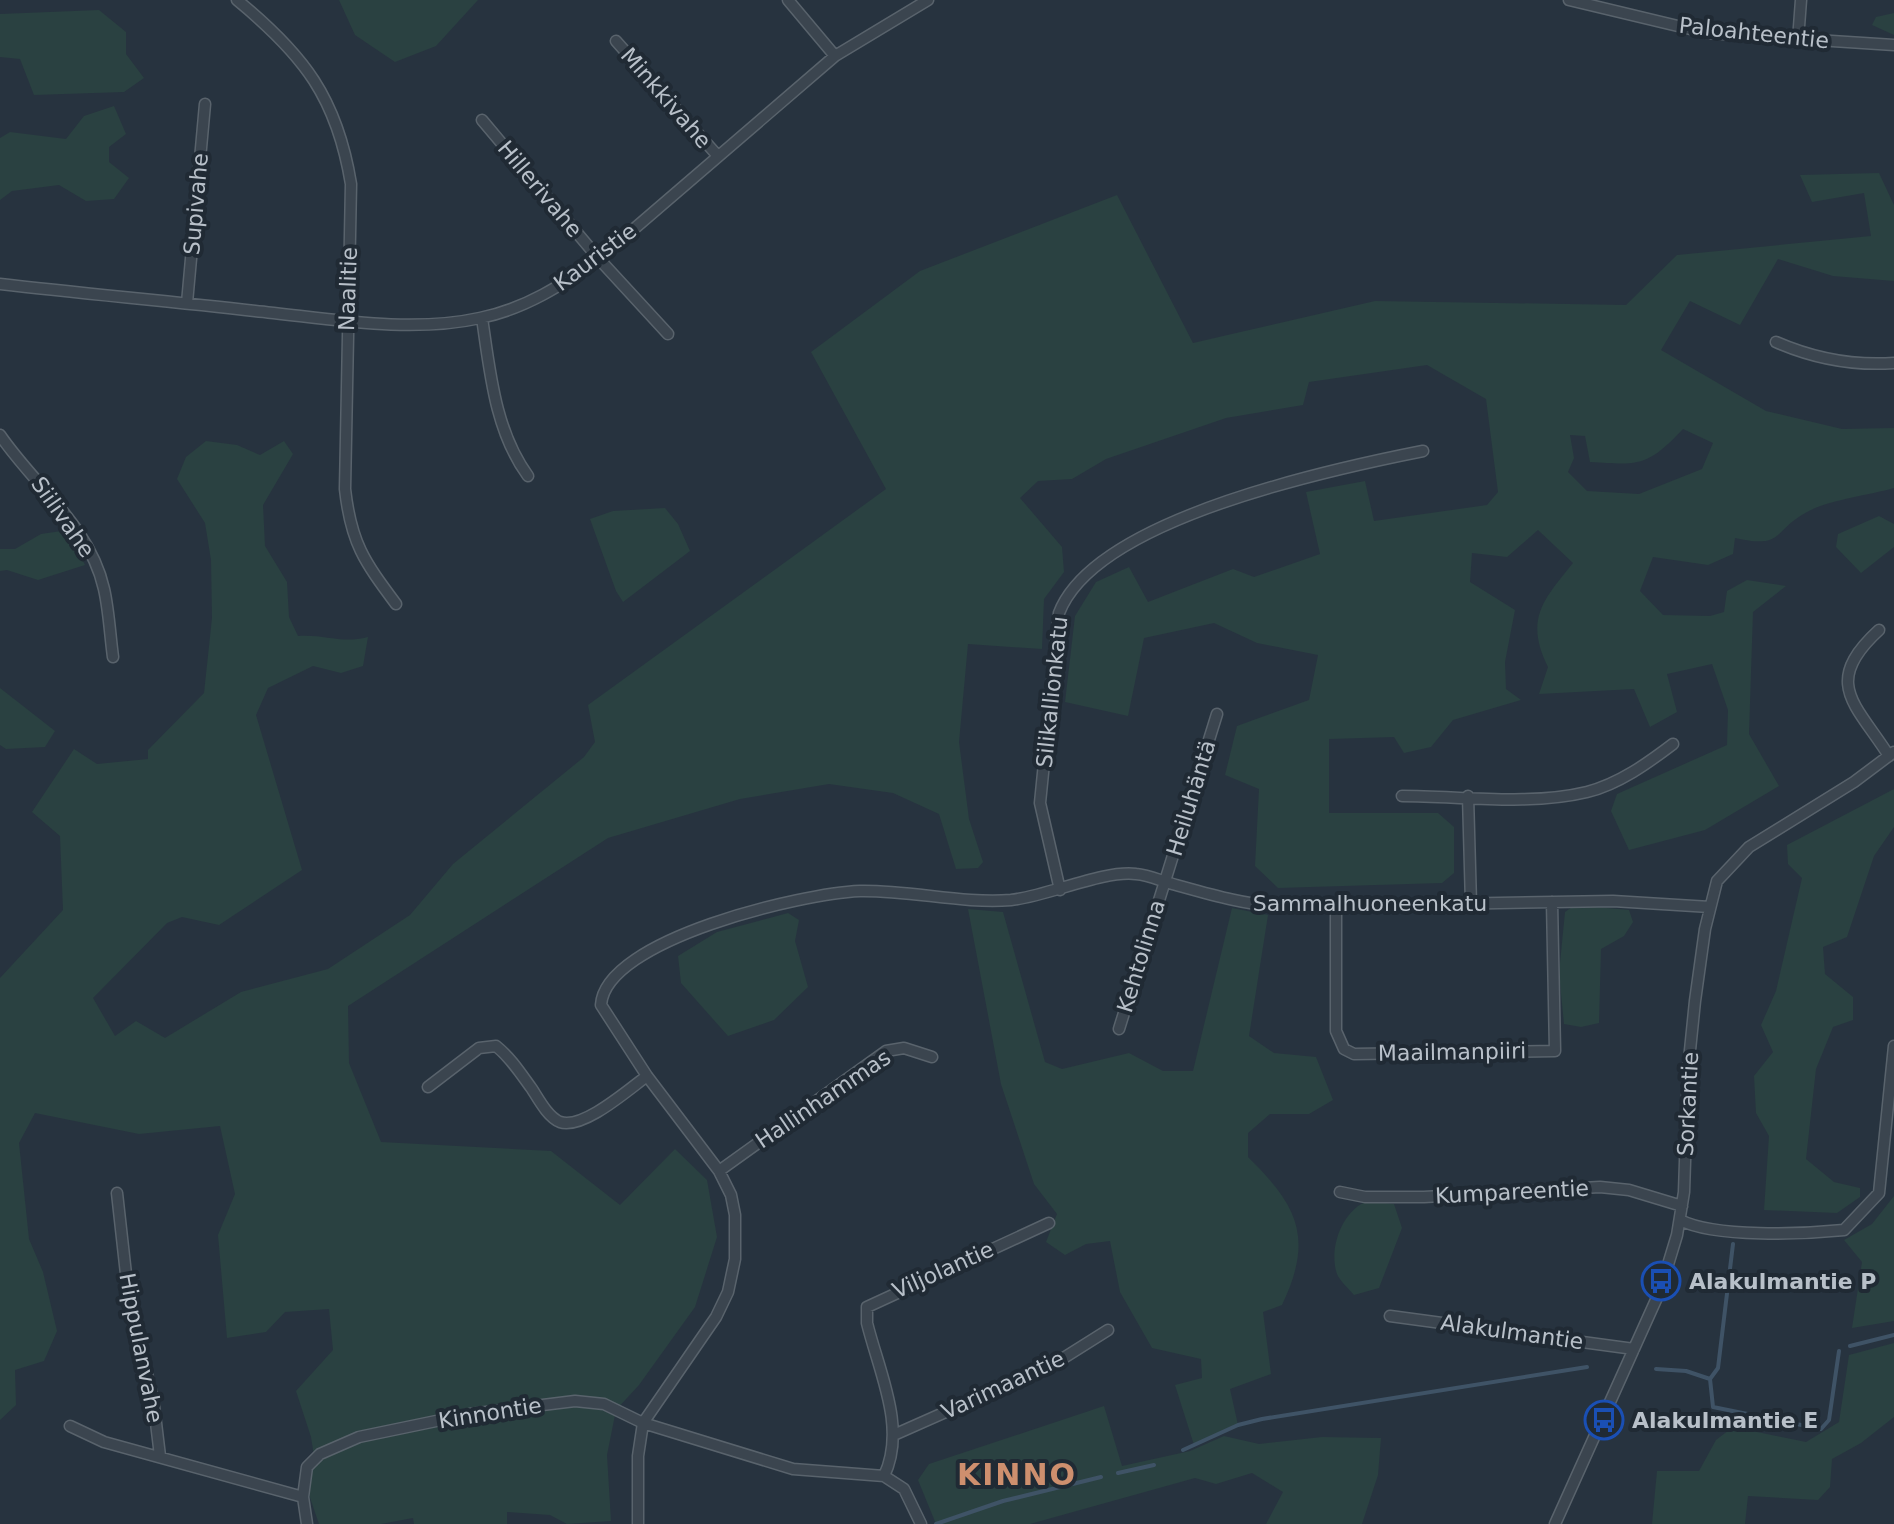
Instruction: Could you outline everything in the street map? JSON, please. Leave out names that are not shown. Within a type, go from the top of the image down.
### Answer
[{"type":"street","name":"Naalitie","points":[[237,0],[303,60],[330,103],[344,142],[351,184],[345,489],[354,541],[396,604]]},
{"type":"street","points":[[788,0],[835,56]]},
{"type":"street","name":"Kauristie","points":[[0,284],[347,320],[419,324],[482,318],[534,300],[599,259],[835,56],[928,0]]},
{"type":"street","name":"Paloahteentie","points":[[1569,0],[1707,33],[1894,45]]},
{"type":"street","points":[[1798,40],[1801,0]]},
{"type":"street","name":"Minkkivahe","points":[[616,41],[717,155]]},
{"type":"street","name":"Supivahe","points":[[187,303],[205,104]]},
{"type":"street","name":"Hillerivahe","points":[[482,120],[599,259],[668,334]]},
{"type":"street","points":[[482,318],[491,377],[505,433],[513,455],[528,476]]},
{"type":"street","points":[[1776,342],[1816,357],[1847,363],[1894,363]]},
{"type":"street","name":"Siilivahe","points":[[0,435],[73,524],[93,558],[104,587],[113,657]]},
{"type":"street","name":"Silikallionkatu","points":[[1060,890],[1040,803],[1059,613],[1071,590],[1101,562],[1202,509],[1289,481],[1423,451]]},
{"type":"street","points":[[1879,630],[1858,649],[1848,674],[1850,703],[1891,754]]},
{"type":"street","name":"Heiluhäntä","points":[[1164,882],[1217,714]]},
{"type":"street","points":[[1402,796],[1562,796],[1589,791],[1647,764],[1673,744]]},
{"type":"street","name":"Sorkantie","points":[[1555,1524],[1660,1291],[1680,1220],[1688,1070],[1710,907],[1717,881],[1749,847],[1854,782],[1891,754]]},
{"type":"street","points":[[1468,796],[1471,904]]},
{"type":"street","name":"Sammalhuoneenkatu","points":[[643,1423],[716,1317],[728,1292],[735,1259],[735,1215],[731,1195],[719,1171],[647,1076],[607,1019],[601,1005],[608,980],[679,937],[757,909],[824,895],[888,891],[997,901],[1132,873],[1252,905],[1336,908],[1613,901],[1710,907]]},
{"type":"street","name":"Kehtolinna","points":[[1119,1029],[1164,882]]},
{"type":"street","name":"Maailmanpiiri","points":[[1336,908],[1336,1031],[1344,1049],[1354,1054],[1555,1051],[1552,902]]},
{"type":"street","points":[[428,1087],[479,1048],[496,1046],[508,1056],[546,1110],[560,1122],[572,1123],[588,1118],[647,1076]]},
{"type":"street","points":[[1680,1220],[1693,1227],[1730,1230],[1806,1234],[1844,1230],[1879,1193],[1888,1176],[1894,1046]]},
{"type":"street","name":"Hallinhammas","points":[[719,1171],[886,1051],[904,1048],[932,1057]]},
{"type":"street","name":"Kumpareentie","points":[[1340,1192],[1365,1197],[1424,1197],[1600,1187],[1629,1190],[1682,1206]]},
{"type":"street","name":"Hippulanvahe","points":[[117,1193],[129,1301],[153,1398],[160,1456]]},
{"type":"street","name":"Viljolantie","points":[[884,1476],[893,1458],[896,1434],[867,1323],[867,1307],[1049,1223]]},
{"type":"street","name":"Alakulmantie","points":[[1390,1316],[1634,1349]]},
{"type":"street","name":"Varimaantie","points":[[896,1434],[1054,1364],[1108,1330]]},
{"type":"street","name":"Kinnontie","points":[[303,1497],[307,1467],[320,1454],[359,1437],[470,1414],[575,1401],[604,1404],[643,1423],[793,1469],[884,1476]]},
{"type":"street","points":[[638,1524],[638,1456],[643,1423]]},
{"type":"street","points":[[70,1426],[104,1442],[303,1497],[307,1524]]},
{"type":"street","points":[[884,1476],[904,1489],[921,1524]]},
{"type":"green space","points":[[339,0],[478,0],[436,46],[395,62],[355,35]]},
{"type":"green space","points":[[99,10],[126,32],[126,54],[144,78],[124,92],[34,95],[20,59],[0,57],[0,14]]},
{"type":"green space","points":[[1894,13],[1894,35],[1872,25],[1876,17]]},
{"type":"green space","points":[[114,106],[126,134],[109,147],[109,162],[129,178],[114,199],[86,201],[59,185],[12,191],[0,200],[0,138],[10,132],[66,139],[84,116]]},
{"type":"green space","points":[[1879,173],[1894,205],[1894,281],[1833,276],[1778,259],[1740,325],[1690,301],[1661,350],[1766,411],[1842,429],[1894,428],[1894,488],[1816,508],[1770,540],[1735,538],[1733,554],[1708,565],[1653,557],[1640,591],[1663,615],[1710,616],[1724,612],[1727,591],[1747,580],[1786,586],[1753,612],[1749,734],[1779,786],[1705,830],[1629,850],[1611,811],[1617,794],[1727,745],[1728,710],[1712,664],[1667,674],[1677,712],[1650,727],[1634,689],[1539,694],[1548,667],[1538,636],[1541,610],[1553,588],[1573,563],[1538,530],[1507,557],[1472,553],[1470,582],[1515,610],[1505,662],[1506,689],[1521,700],[1453,720],[1431,747],[1404,753],[1394,737],[1329,739],[1329,813],[1438,813],[1454,827],[1454,873],[1442,883],[1278,888],[1255,866],[1259,789],[1225,775],[1237,726],[1309,700],[1318,655],[1257,643],[1214,623],[1144,638],[1128,716],[1065,702],[1075,616],[1096,582],[1129,567],[1148,602],[1233,569],[1254,577],[1320,554],[1306,492],[1365,481],[1374,521],[1487,505],[1498,492],[1486,399],[1427,365],[1309,382],[1303,405],[1226,418],[1106,459],[1072,479],[1038,481],[1020,498],[1062,547],[1064,572],[1044,599],[1042,649],[968,644],[959,742],[969,819],[983,862],[978,868],[956,869],[939,814],[893,793],[829,784],[740,799],[608,838],[348,1006],[349,1063],[381,1142],[551,1151],[620,1205],[675,1149],[707,1180],[717,1237],[695,1307],[639,1385],[616,1410],[607,1455],[611,1521],[567,1524],[550,1515],[507,1512],[507,1524],[414,1524],[413,1518],[381,1524],[319,1524],[305,1483],[314,1456],[311,1437],[296,1391],[333,1350],[329,1309],[285,1312],[266,1332],[227,1338],[218,1235],[235,1194],[220,1126],[139,1134],[35,1113],[19,1143],[29,1239],[43,1272],[57,1331],[44,1361],[15,1370],[16,1405],[0,1420],[0,978],[63,910],[60,836],[32,812],[74,749],[97,764],[148,759],[148,750],[204,693],[212,618],[211,560],[205,523],[177,479],[186,457],[206,441],[237,445],[260,455],[284,441],[293,454],[263,505],[265,546],[287,582],[289,617],[298,636],[349,640],[368,637],[363,666],[341,673],[313,666],[268,688],[256,715],[302,870],[219,925],[182,917],[167,923],[93,998],[115,1036],[136,1021],[165,1038],[241,992],[328,969],[410,915],[453,864],[584,757],[595,742],[588,705],[886,489],[811,352],[920,271],[1117,195],[1193,343],[1375,301],[1626,305],[1677,255],[1871,236],[1864,193],[1812,202],[1800,175]],"holes":[[[1683,429],[1713,443],[1702,469],[1639,494],[1587,491],[1568,472],[1574,458],[1570,435],[1585,436],[1590,462],[1607,463],[1632,463],[1651,457]]]},
{"type":"green space","points":[[665,508],[678,524],[690,551],[623,602],[616,591],[590,519],[613,511]]},
{"type":"green space","points":[[1879,516],[1894,524],[1894,547],[1861,573],[1836,547],[1838,534]]},
{"type":"green space","points":[[68,530],[85,565],[38,580],[7,570],[0,571],[0,549],[15,549],[41,534]]},
{"type":"green space","points":[[0,688],[55,731],[45,747],[6,749],[0,745]]},
{"type":"green space","points":[[1894,789],[1894,827],[1874,856],[1847,937],[1823,947],[1825,974],[1853,997],[1853,1020],[1833,1027],[1816,1069],[1806,1159],[1834,1182],[1860,1188],[1860,1197],[1837,1213],[1764,1210],[1769,1136],[1756,1113],[1754,1076],[1773,1052],[1761,1025],[1776,991],[1802,878],[1788,864],[1787,845]]},
{"type":"green space","points":[[1575,905],[1629,910],[1633,922],[1624,936],[1601,949],[1599,1023],[1581,1027],[1564,1024],[1559,973],[1565,912]]},
{"type":"green space","points":[[1232,908],[1268,915],[1249,1036],[1274,1053],[1316,1057],[1333,1100],[1309,1114],[1270,1114],[1248,1133],[1248,1157],[1279,1191],[1296,1224],[1297,1260],[1282,1305],[1263,1312],[1271,1374],[1230,1389],[1238,1425],[1194,1445],[1175,1385],[1202,1378],[1201,1359],[1152,1348],[1120,1292],[1110,1241],[1086,1244],[1065,1255],[1046,1242],[1057,1214],[1034,1184],[1001,1084],[968,909],[1003,912],[1045,1062],[1062,1069],[1129,1053],[1163,1071],[1193,1071]]},
{"type":"green space","points":[[788,913],[799,920],[795,941],[808,987],[774,1020],[728,1036],[681,983],[678,956],[717,932]]},
{"type":"green space","points":[[1894,1196],[1894,1321],[1852,1328],[1862,1262],[1844,1240],[1872,1224]]},
{"type":"green space","points":[[1368,1201],[1394,1204],[1402,1228],[1379,1288],[1354,1295],[1337,1274],[1336,1242],[1351,1212]]},
{"type":"green space","points":[[1894,1343],[1894,1417],[1861,1443],[1832,1459],[1830,1487],[1818,1500],[1748,1496],[1745,1524],[1652,1524],[1657,1471],[1699,1471],[1716,1440],[1733,1427],[1806,1442],[1839,1422],[1849,1355]]},
{"type":"green space","points":[[1104,1406],[1122,1466],[1190,1451],[1224,1436],[1259,1444],[1322,1437],[1381,1438],[1378,1475],[1362,1524],[1266,1524],[1283,1492],[1252,1473],[1216,1484],[1195,1478],[1030,1524],[936,1524],[918,1480],[929,1464]]},
{"type":"waterway","points":[[1710,1379],[1718,1368],[1733,1244]]},
{"type":"waterway","points":[[1850,1346],[1894,1335]]},
{"type":"waterway","points":[[1656,1369],[1686,1371],[1710,1379],[1713,1407],[1821,1429],[1829,1420],[1839,1351]]},
{"type":"waterway","points":[[1183,1450],[1238,1425],[1262,1419],[1587,1367]]},
{"type":"waterway","points":[[1118,1473],[1154,1465]]},
{"type":"waterway","points":[[936,1524],[1003,1501],[1101,1477]]},
{"type":"place","name":"Alakulmantie P","points":[[1661,1281]]},
{"type":"place","name":"Alakulmantie E","points":[[1604,1420]]},
{"type":"district","name":"KINNO","points":[[1017,1474]]}]
